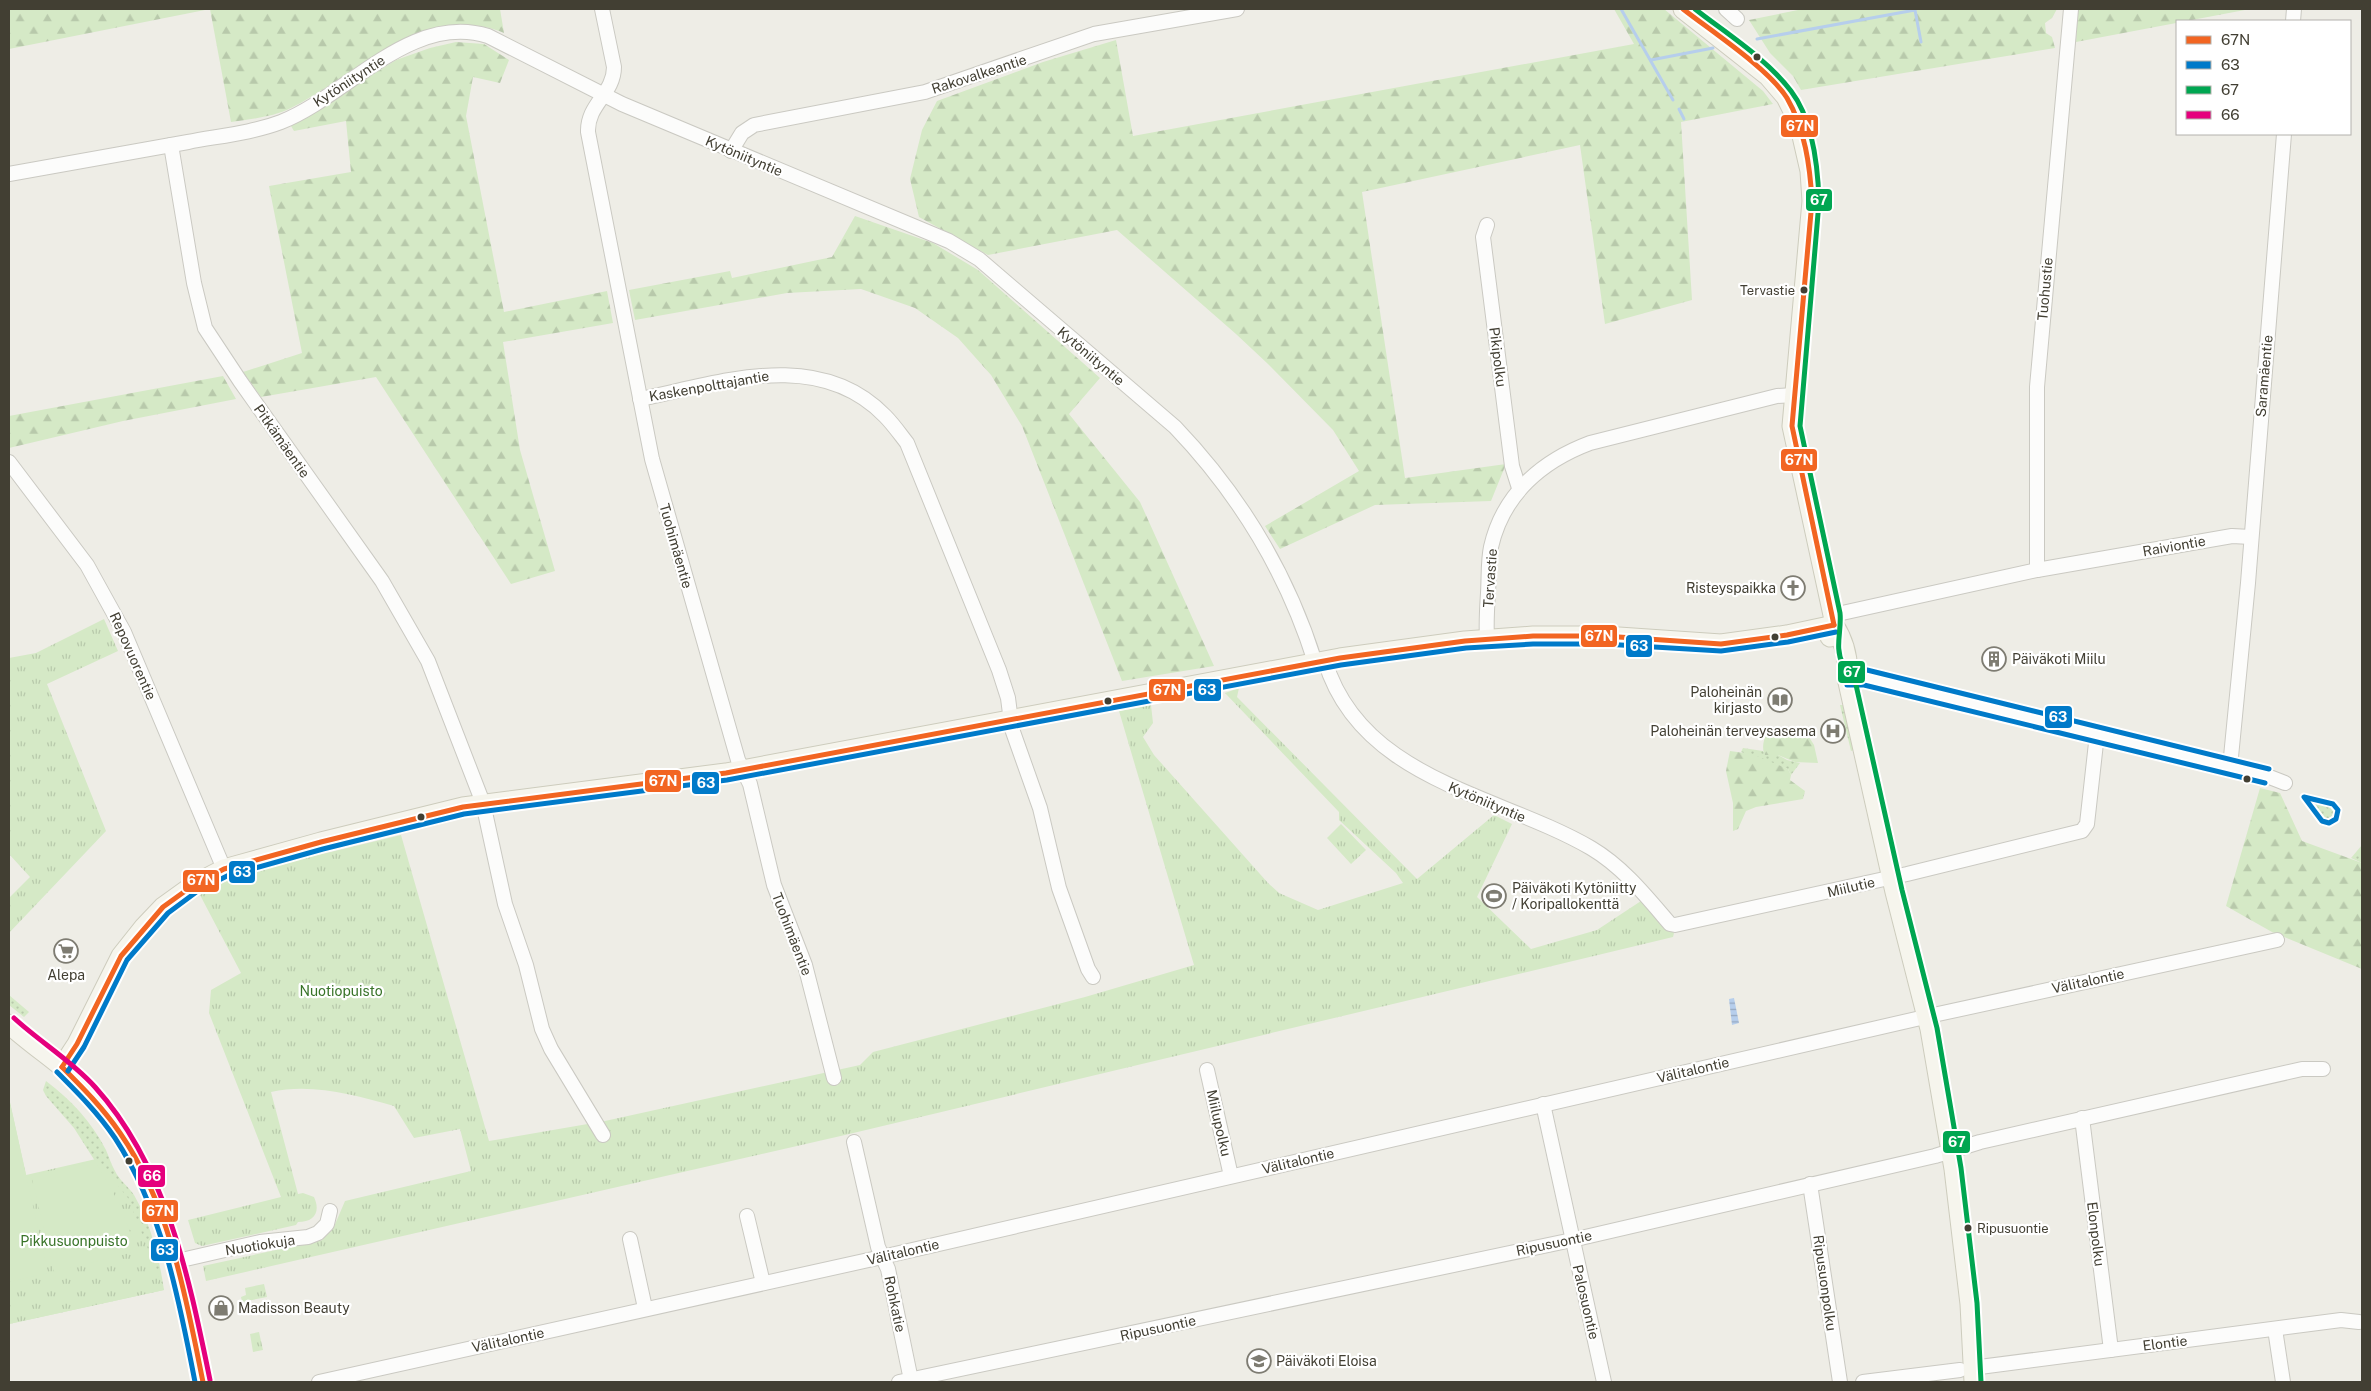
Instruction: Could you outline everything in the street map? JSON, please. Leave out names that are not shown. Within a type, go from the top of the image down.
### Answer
[{"type":"street","name":"Tuohimäentie","points":[[602,9],[614,67],[614,76],[589,116],[588,132],[640,399],[667,516],[743,770],[750,784],[774,885],[806,965],[834,1078]]},
{"type":"street","name":"Rakovalkeantie","points":[[732,151],[742,133],[754,126],[925,92],[1094,34],[1237,9]]},
{"type":"street","points":[[1683,9],[1768,76],[1786,97],[1798,123],[1810,171],[1812,201],[1794,395],[1794,437],[1833,620],[1847,660],[1847,678],[1892,878],[1927,1016],[1950,1151],[1970,1304],[1969,1374]]},
{"type":"street","points":[[1726,9],[1737,19]]},
{"type":"street","name":"Tuohustie","points":[[2037,570],[2037,387],[2071,9]]},
{"type":"street","name":"Kytöniityntie","points":[[9,174],[260,129],[304,111],[398,50],[426,38],[451,32],[467,31],[488,36],[603,95],[965,250],[979,259],[1175,427],[1195,448],[1254,527],[1287,587],[1320,661],[1342,700],[1364,727],[1395,755],[1448,786],[1555,830],[1592,849],[1636,885],[1670,924]]},
{"type":"street","name":"Saramäentie","points":[[2230,767],[2284,135]]},
{"type":"street","name":"Pitkämäentie","points":[[171,145],[194,283],[205,328],[240,381],[382,581],[428,661],[483,804],[505,904],[526,965],[542,1029],[551,1050],[603,1135]]},
{"type":"street","name":"Pikipolku","points":[[1487,225],[1483,237],[1512,466],[1519,488]]},
{"type":"street","name":"Kaskenpolttajantie","points":[[640,399],[756,375],[787,374],[812,378],[844,388],[885,416],[907,443],[1008,698],[1012,729],[1040,808],[1059,888],[1088,969],[1093,977]]},
{"type":"street","name":"Tervastie","points":[[1487,639],[1491,549],[1494,534],[1519,488],[1561,456],[1590,443],[1777,396],[1794,395]]},
{"type":"street","name":"Repovuorentie","points":[[9,462],[87,565],[112,608],[124,632],[224,868]]},
{"type":"street","name":"Raiviontie","points":[[1833,620],[2037,570],[2232,536],[2251,538]]},
{"type":"street","points":[[62,1068],[77,1044],[121,956],[144,927],[178,895],[224,868],[321,842],[483,804],[726,774],[1320,661],[1487,639],[1581,635],[1721,644],[1787,635],[1833,620]]},
{"type":"street","points":[[1847,678],[1865,677],[2280,779],[2285,783]]},
{"type":"street","name":"Miilutie","points":[[1670,924],[1681,925],[1892,878],[2082,831],[2087,824],[2096,734]]},
{"type":"street","name":"Välitalontie","points":[[319,1382],[882,1257],[1927,1016],[2277,940]]},
{"type":"street","points":[[9,1024],[86,1087],[130,1149],[150,1188],[177,1261],[203,1382]]},
{"type":"street","name":"Ripusuontie","points":[[905,1381],[928,1379],[1572,1240],[2082,1118],[2302,1069],[2323,1069]]},
{"type":"street","name":"Miilupolku","points":[[1207,1070],[1231,1176]]},
{"type":"street","name":"Palosuontie","points":[[1543,1104],[1604,1382]]},
{"type":"street","name":"Elonpolku","points":[[2082,1118],[2111,1350]]},
{"type":"street","name":"Rohkatie","points":[[854,1142],[878,1247],[888,1269],[905,1381]]},
{"type":"street","name":"Ripusuonpolku","points":[[1810,1184],[1840,1382]]},
{"type":"street","name":"Nuotiokuja","points":[[177,1261],[260,1242],[308,1237],[318,1233],[327,1224],[330,1211]]},
{"type":"street","points":[[747,1216],[763,1283]]},
{"type":"street","points":[[630,1239],[646,1308]]},
{"type":"street","name":"Elontie","points":[[1863,1382],[1969,1374],[2111,1350],[2341,1320],[2359,1322]]},
{"type":"street","points":[[2275,1329],[2283,1382]]},
{"type":"green space","points":[[9,9],[210,9],[9,49]]},
{"type":"green space","points":[[210,9],[500,9],[504,33],[476,25],[448,26],[420,34],[393,46],[291,108],[269,116],[231,122]]},
{"type":"green space","points":[[1614,9],[1664,9],[1763,91],[1773,104],[1681,122],[1692,300],[1605,324],[1580,145],[1362,192],[1405,478],[1506,464],[1491,501],[1375,505],[1280,549],[1265,526],[1359,471],[1333,430],[1236,334],[1117,230],[988,255],[919,217],[910,179],[922,130],[937,101],[1043,62],[1116,40],[1133,136],[1634,44]]},
{"type":"green space","points":[[1803,9],[2057,9],[2052,18],[2045,23],[2046,33],[2052,37],[2055,48],[1801,90],[1793,76],[1770,53],[1749,20]]},
{"type":"green space","points":[[2078,9],[2250,9],[2192,20],[2176,20],[2176,23],[2076,42]]},
{"type":"green space","points":[[456,42],[484,44],[509,60],[500,83],[473,77],[466,116],[504,312],[607,291],[613,323],[503,342],[520,450],[555,571],[511,584],[376,377],[261,397],[243,372],[302,353],[269,186],[351,172],[346,121],[294,131],[291,126],[396,60],[430,48]]},
{"type":"green space","points":[[855,216],[933,243],[978,270],[1100,378],[1069,414],[1140,502],[1214,666],[1122,681],[1022,426],[991,375],[958,338],[915,308],[861,289],[787,293],[635,320],[629,290],[730,271],[732,278],[832,257]]},
{"type":"green space","points":[[223,376],[236,399],[123,421],[9,448],[9,416]]},
{"type":"green space","points":[[104,619],[118,651],[47,684],[106,831],[9,933],[9,898],[30,877],[9,854],[9,658],[36,653]]},
{"type":"green space","name":"Nuotiopuisto","points":[[1239,688],[1237,697],[1417,879],[1494,815],[1512,824],[1477,897],[1531,949],[1597,930],[1641,901],[1663,926],[1674,933],[1673,937],[845,1135],[206,1281],[203,1266],[322,1240],[333,1229],[345,1201],[471,1171],[460,1129],[414,1138],[394,1106],[348,1094],[317,1090],[302,1089],[271,1092],[298,1194],[303,1193],[314,1197],[317,1207],[315,1215],[304,1222],[298,1222],[296,1225],[202,1246],[195,1243],[188,1220],[281,1197],[209,1013],[211,990],[241,973],[200,895],[233,877],[248,872],[401,835],[489,1141],[605,1121],[860,1065],[873,1052],[1085,997],[1194,965],[1119,711],[1151,705],[1153,723],[1143,737],[1154,755],[1279,893],[1318,910],[1403,883],[1396,873],[1339,820],[1339,812],[1225,693]]},
{"type":"green space","points":[[1840,705],[1843,705],[1854,750],[1851,751]]},
{"type":"green space","points":[[1768,732],[1778,735],[1809,737],[1814,745],[1818,763],[1795,762],[1778,755],[1765,755],[1763,750],[1765,737]]},
{"type":"green space","points":[[1743,748],[1763,751],[1765,755],[1778,755],[1787,760],[1800,763],[1791,775],[1788,769],[1741,752]]},
{"type":"green space","points":[[1730,751],[1752,754],[1788,769],[1791,775],[1790,780],[1805,791],[1803,799],[1756,807],[1746,811],[1738,829],[1733,831],[1733,803],[1726,771]]},
{"type":"green space","points":[[2260,788],[2280,793],[2302,841],[2362,863],[2362,969],[2272,932],[2226,906]]},
{"type":"green space","points":[[2313,800],[2336,808],[2335,819],[2329,822],[2322,819],[2311,802]]},
{"type":"green space","points":[[1341,824],[1366,850],[1351,864],[1327,838]]},
{"type":"green space","points":[[2362,845],[2362,863],[2351,858]]},
{"type":"green space","name":"Päiväkoti Kytöniitty / Koripallokenttä","points":[[1495,884],[1505,899],[1494,908],[1483,893]]},
{"type":"green space","points":[[9,995],[29,1012],[24,1017],[9,1005]]},
{"type":"green space","name":"Pikkusuonpuisto","points":[[46,1081],[64,1096],[87,1120],[100,1139],[117,1174],[134,1195],[154,1241],[164,1290],[9,1324],[9,1282],[95,1161],[74,1128],[46,1096],[43,1090]]},
{"type":"green space","name":"Pikkusuonpuisto","points":[[9,1098],[26,1175],[96,1159],[128,1198],[164,1290],[9,1324]]},
{"type":"green space","points":[[9,1098],[48,1273],[9,1282]]},
{"type":"green space","points":[[95,1161],[120,1205],[137,1251],[54,1272],[31,1175]]},
{"type":"green space","points":[[264,1284],[267,1297],[242,1302],[241,1297],[246,1295],[245,1288]]},
{"type":"green space","points":[[259,1332],[263,1350],[253,1352],[250,1334]]},
{"type":"water","points":[[1734,998],[1739,1023],[1732,1025],[1729,999]]},
{"type":"waterway","points":[[1621,9],[1673,100]]},
{"type":"waterway","points":[[1757,39],[1915,10],[1921,42]]},
{"type":"waterway","points":[[1651,60],[1713,48]]},
{"type":"waterway","points":[[1679,109],[1684,119]]},
{"type":"transit line","name":"67N","points":[[1683,9],[1754,63],[1779,87],[1793,110],[1806,148],[1812,201],[1792,426],[1834,625]]},
{"type":"transit line","name":"67","points":[[1695,9],[1746,47],[1781,79],[1791,91],[1805,116],[1813,144],[1819,202],[1800,426],[1840,613],[1840,658],[1843,665],[1854,676],[1902,890],[1937,1028],[1961,1168],[1977,1303],[1981,1382]]},
{"type":"transit line","name":"67N","points":[[62,1067],[77,1044],[121,956],[163,907],[195,884],[224,869],[321,842],[463,807],[726,773],[1340,658],[1465,641],[1533,636],[1604,636],[1721,644],[1787,635],[1834,625]]},
{"type":"transit line","name":"63","points":[[68,1071],[84,1047],[127,960],[168,913],[199,890],[227,876],[323,849],[464,814],[727,780],[1341,665],[1466,648],[1533,644],[1604,644],[1721,651],[1788,642],[1836,632]]},
{"type":"transit line","name":"63","points":[[1847,671],[1867,670],[2269,769]]},
{"type":"transit line","name":"63","points":[[1847,685],[1864,685],[2265,783]]},
{"type":"transit line","name":"63","points":[[2304,797],[2333,804],[2338,810],[2336,819],[2329,823],[2322,821],[2304,797]]},
{"type":"transit line","name":"66","points":[[14,1018],[95,1087],[120,1118],[140,1152],[172,1225],[193,1302],[210,1380]]},
{"type":"transit line","name":"67N","points":[[62,1067],[92,1098],[120,1133],[152,1190],[174,1253],[203,1382]]},
{"type":"transit line","name":"63","points":[[57,1072],[88,1104],[115,1138],[145,1195],[167,1256],[195,1382]]},
{"type":"place","name":"Tervastie","points":[[1804,290]]},
{"type":"place","name":"Risteyspaikka","points":[[1793,588]]},
{"type":"place","name":"Päiväkoti Miilu","points":[[1994,659]]},
{"type":"place","name":"Paloheinän kirjasto","points":[[1780,700]]},
{"type":"place","name":"Paloheinän terveysasema","points":[[1833,731]]},
{"type":"place","name":"Päiväkoti Kytöniitty / Koripallokenttä","points":[[1494,896]]},
{"type":"place","name":"Alepa","points":[[66,951]]},
{"type":"place","name":"Ripusuontie","points":[[1968,1228]]},
{"type":"place","name":"Madisson Beauty","points":[[221,1308]]},
{"type":"place","name":"Päiväkoti Eloisa","points":[[1259,1361]]}]
